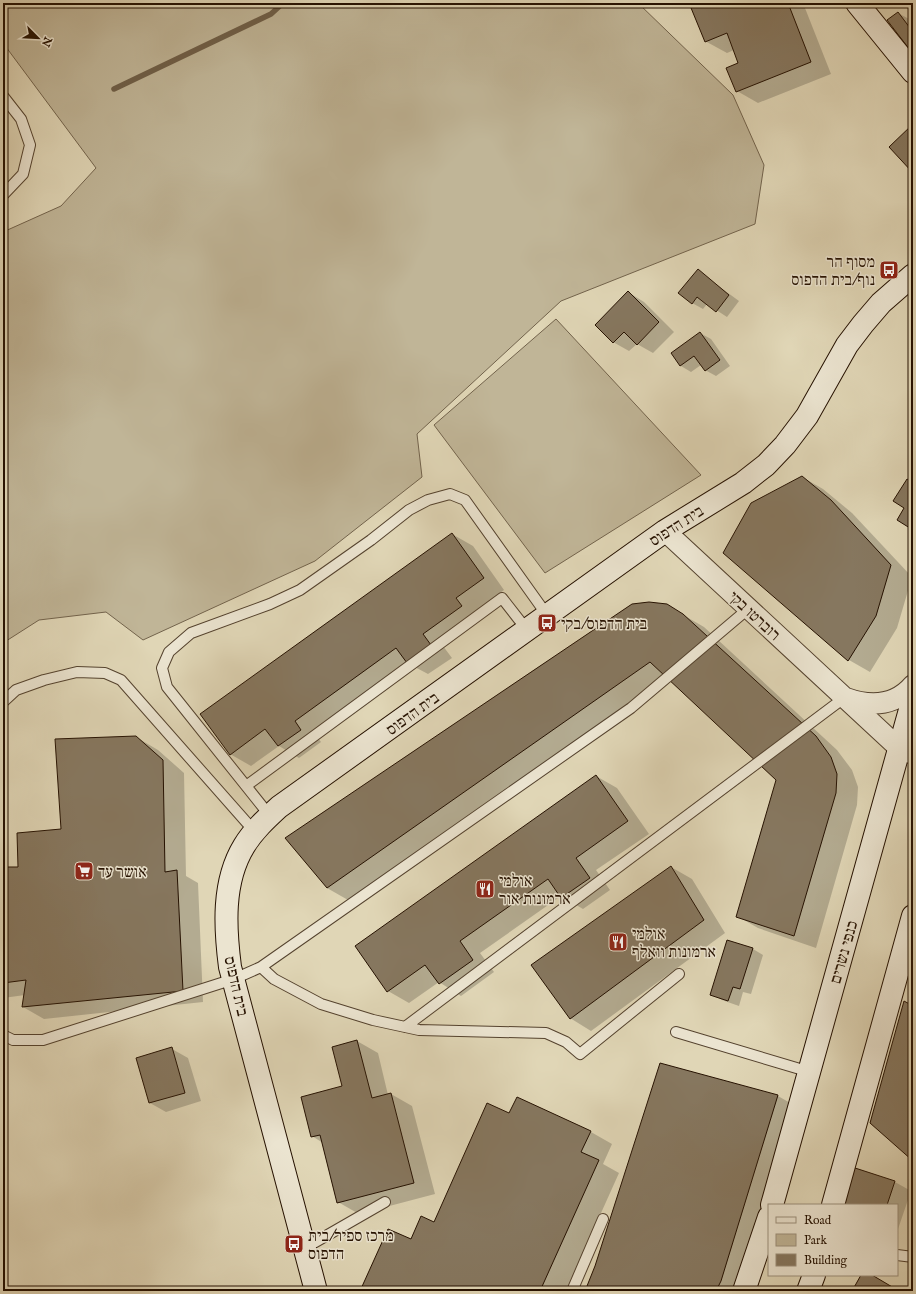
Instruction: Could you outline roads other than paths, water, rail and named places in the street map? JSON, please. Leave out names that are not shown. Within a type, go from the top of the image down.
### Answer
[{"type":"street","points":[[857,3],[913,72]]},
{"type":"street","name":"בית הדפוס","points":[[316,1291],[234,979],[225,932],[226,908],[235,866],[244,847],[255,832],[279,807],[665,531],[743,483],[766,465],[807,416],[847,345],[863,324],[881,303],[913,275]]},
{"type":"street","name":"רוברטו בקי","points":[[665,531],[844,698],[906,752]]},
{"type":"street","name":"רוברטו בקי","points":[[844,698],[862,703],[881,704],[899,697],[913,685]]},
{"type":"street","name":"כנפי נשרים","points":[[772,1204],[810,1072],[906,752],[913,699]]},
{"type":"street","points":[[833,1204],[913,916]]},
{"type":"street","points":[[744,1291],[768,1220]]},
{"type":"street","points":[[808,1291],[814,1276]]},
{"type":"lane","points":[[3,96],[21,119],[30,145],[23,174],[3,195]]},
{"type":"lane","points":[[270,816],[167,687],[162,668],[169,652],[191,633],[270,604],[300,590],[371,540],[409,510],[428,500],[450,494],[465,500],[547,615]]},
{"type":"lane","points":[[246,786],[502,598],[527,630]]},
{"type":"lane","points":[[3,1035],[13,1040],[43,1040],[234,979],[261,968],[631,708],[748,609]]},
{"type":"lane","points":[[3,702],[16,690],[44,680],[77,672],[105,673],[121,680],[255,832]]},
{"type":"lane","points":[[405,1027],[844,698]]},
{"type":"lane","points":[[261,968],[274,979],[321,1004],[373,1020],[419,1030],[546,1033],[566,1042],[580,1054],[679,974]]},
{"type":"lane","points":[[676,1032],[810,1072]]},
{"type":"lane","points":[[305,1248],[385,1202]]},
{"type":"lane","points":[[572,1291],[603,1219]]},
{"type":"lane","points":[[898,1255],[913,1257]]},
{"type":"waterway","points":[[114,89],[271,14],[283,3]]},
{"type":"place","name":"מסוף הר נוף/בית הדפוס","points":[[889,270]]},
{"type":"place","name":"בית הדפוס/בקי","points":[[547,623]]},
{"type":"place","name":"אושר עד","points":[[84,871]]},
{"type":"place","name":"אולמי ארמונות אור","points":[[485,889]]},
{"type":"place","name":"אולמי ארמונות וואלף","points":[[618,942]]},
{"type":"place","name":"מרכז ספיר/בית הדפוס","points":[[294,1244]]}]
